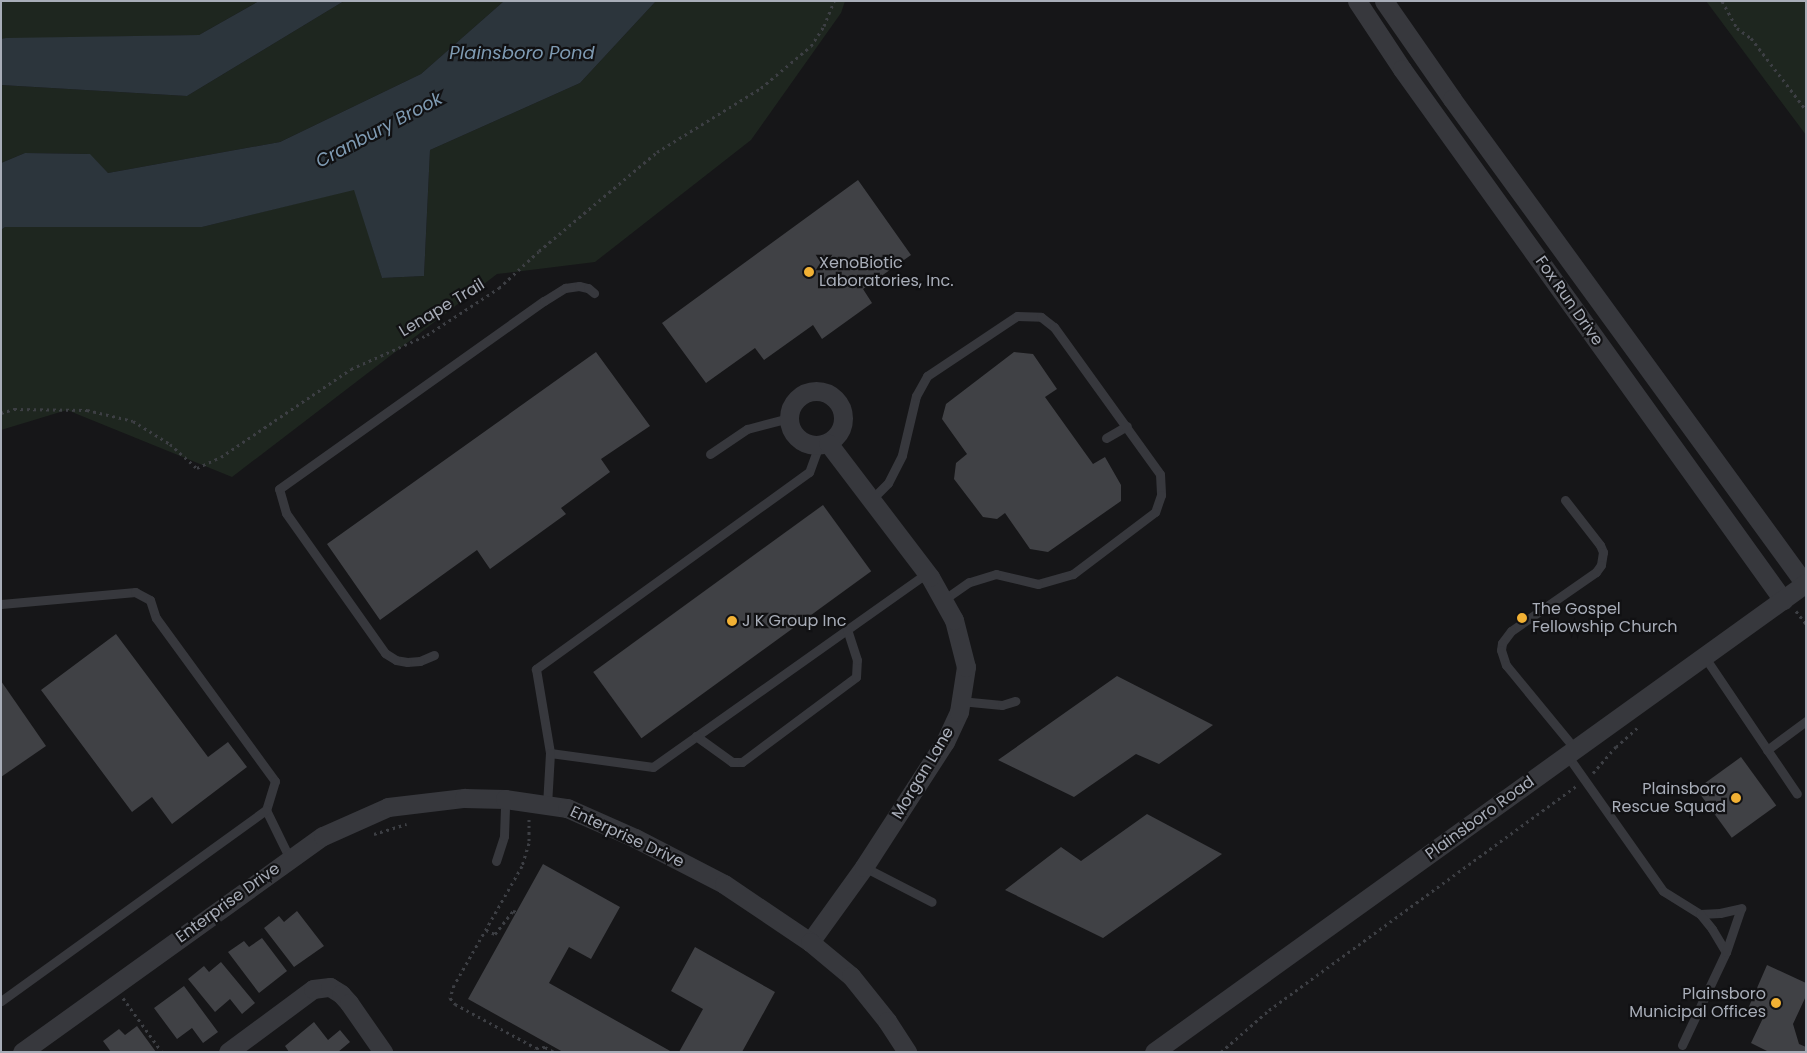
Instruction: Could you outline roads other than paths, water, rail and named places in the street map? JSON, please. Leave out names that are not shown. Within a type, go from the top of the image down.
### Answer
[{"type":"street","name":"Fox Run Drive","points":[[1357,1],[1402,69],[1792,609]]},
{"type":"street","name":"Fox Run Drive","points":[[1384,1],[1469,123],[1805,584]]},
{"type":"street","points":[[808,392],[826,393],[840,405],[843,421],[836,436],[823,444],[809,444],[797,438],[792,430],[789,418],[790,409],[800,396],[808,392]]},
{"type":"street","name":"Morgan Lane","points":[[810,942],[864,867],[945,742],[959,712],[966,667],[954,620],[927,573],[871,500],[823,444]]},
{"type":"street","name":"Plainsboro Road","points":[[1164,1048],[1704,656],[1792,609],[1805,584]]},
{"type":"street","name":"Enterprise Drive","points":[[22,1052],[323,836],[388,807],[464,798],[505,808],[547,805],[566,808],[644,842],[724,884],[810,942],[850,976],[887,1021],[907,1052]]},
{"type":"street","points":[[228,1052],[313,990],[330,987],[341,994],[383,1052]]},
{"type":"lane","points":[[434,655],[420,662],[408,662],[396,660],[385,652],[286,514],[279,489],[544,301],[565,288],[579,286],[588,288],[594,293]]},
{"type":"lane","points":[[871,500],[888,483],[902,455],[916,396],[927,376],[1017,316],[1041,317],[1054,327],[1160,474],[1161,496],[1155,512],[1073,574],[1038,584],[996,574],[969,582],[943,600]]},
{"type":"lane","points":[[710,454],[746,429],[789,418]]},
{"type":"lane","points":[[1106,438],[1127,426]]},
{"type":"lane","points":[[547,805],[550,753],[536,669],[809,472],[823,444]]},
{"type":"lane","points":[[1565,500],[1600,545],[1603,552],[1601,565],[1596,572],[1511,631],[1502,643],[1501,650],[1506,665],[1571,752],[1585,780],[1663,890],[1700,914],[1726,952]]},
{"type":"lane","points":[[550,753],[652,767],[927,573]]},
{"type":"lane","points":[[1,604],[135,592],[150,600],[156,618],[274,781],[266,810],[1,1002]]},
{"type":"lane","points":[[696,736],[732,762],[742,762],[856,677],[857,660],[847,629]]},
{"type":"lane","points":[[1704,656],[1797,794]]},
{"type":"lane","points":[[960,701],[1002,705],[1015,701]]},
{"type":"lane","points":[[1767,750],[1806,721]]},
{"type":"lane","points":[[496,861],[504,836],[505,808]]},
{"type":"lane","points":[[266,810],[290,859]]},
{"type":"lane","points":[[864,867],[932,902]]},
{"type":"lane","points":[[1682,1045],[1726,952],[1741,908],[1720,913],[1700,914]]},
{"type":"water","points":[[259,1],[344,1],[187,96],[1,85],[1,39],[199,35]]},
{"type":"water","name":"Plainsboro Pond","points":[[504,1],[656,1],[580,83],[430,150],[424,276],[382,278],[354,190],[202,227],[5,227],[1,230],[1,163],[25,153],[90,154],[108,173],[280,142],[421,74]]},
{"type":"place","name":"XenoBiotic Laboratories, Inc.","points":[[809,272]]},
{"type":"place","name":"The Gospel Fellowship Church","points":[[1522,618]]},
{"type":"place","name":"J K Group Inc","points":[[732,621]]},
{"type":"place","name":"Plainsboro Rescue Squad","points":[[1736,798]]},
{"type":"place","name":"Plainsboro Municipal Offices","points":[[1776,1003]]},
{"type":"water label","name":"Cranbury Brook","points":[[379,130]]}]
